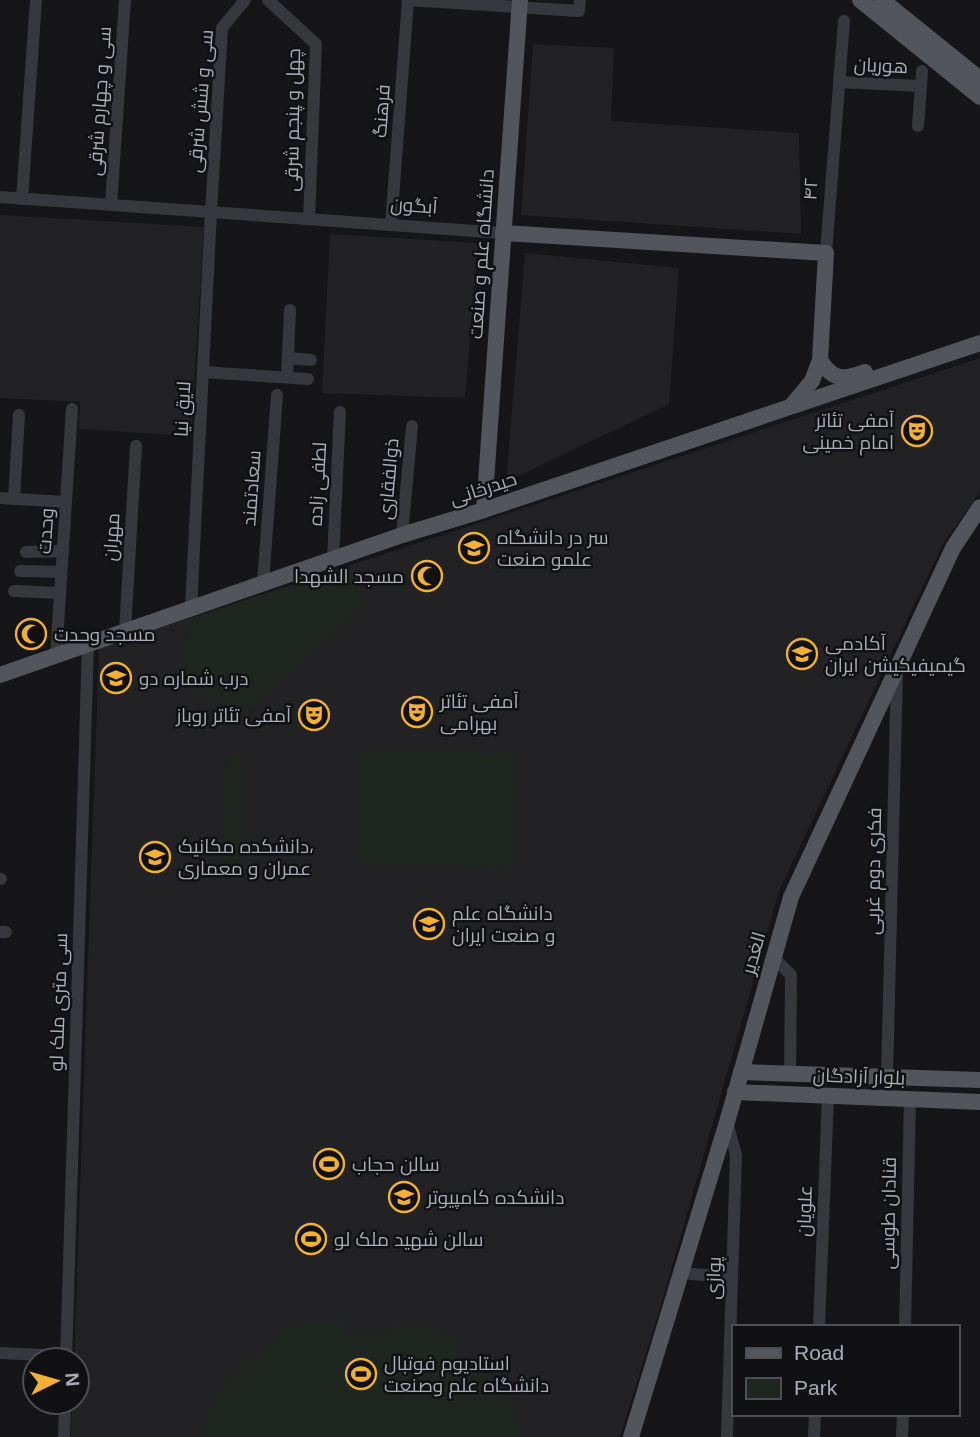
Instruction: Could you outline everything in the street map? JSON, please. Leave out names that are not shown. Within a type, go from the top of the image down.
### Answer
[{"type":"main road","points":[[860,0],[980,97]]},
{"type":"main road","points":[[882,0],[980,79]]},
{"type":"main road","name":"دانشگاه علم و صنعت","points":[[484,510],[520,3]]},
{"type":"main road","name":"آبگون","points":[[503,233],[826,253]]},
{"type":"main road","points":[[502,257],[516,239],[531,234]]},
{"type":"main road","name":"۴۲","points":[[820,360],[826,253]]},
{"type":"main road","points":[[820,360],[833,375],[851,377],[980,333]]},
{"type":"main road","name":"حیدرخانی","points":[[0,675],[402,535],[484,510],[980,343]]},
{"type":"main road","points":[[790,407],[812,380],[820,360]]},
{"type":"main road","name":"الغدیر","points":[[631,1437],[736,1092],[790,897],[953,548],[980,507]]},
{"type":"main road","name":"بلوار آزادگان","points":[[741,1072],[980,1080]]},
{"type":"main road","name":"بلوار آزادگان","points":[[736,1092],[980,1102]]},
{"type":"street","points":[[22,198],[36,0]]},
{"type":"street","name":"سی و چهارم شرقی","points":[[111,205],[125,0]]},
{"type":"street","name":"سی و شش شرقی","points":[[211,212],[222,28],[245,0]]},
{"type":"street","name":"چهل و ‍پنجم شرقی","points":[[268,0],[316,44],[309,219]]},
{"type":"street","points":[[408,0],[520,3],[579,11],[580,0]]},
{"type":"street","name":"فرهنگ","points":[[391,225],[408,0]]},
{"type":"street","name":"۴۲","points":[[826,253],[844,21]]},
{"type":"street","name":"هوریان","points":[[918,126],[922,71]]},
{"type":"street","name":"هوریان","points":[[839,82],[921,86]]},
{"type":"street","name":"آبگون","points":[[0,197],[503,233]]},
{"type":"street","name":"لایق نیا","points":[[191,608],[211,212]]},
{"type":"street","points":[[287,377],[290,310]]},
{"type":"street","points":[[288,358],[311,360]]},
{"type":"street","points":[[203,372],[308,379]]},
{"type":"street","name":"سعادتمند","points":[[263,583],[277,395]]},
{"type":"street","name":"وحدت","points":[[56,656],[72,409]]},
{"type":"street","name":"لطفی زاده","points":[[333,559],[340,412]]},
{"type":"street","points":[[14,499],[19,415]]},
{"type":"street","name":"ذوالفقاری","points":[[402,535],[412,426]]},
{"type":"street","name":"مهران","points":[[125,631],[136,446]]},
{"type":"street","points":[[0,498],[66,502]]},
{"type":"street","points":[[26,552],[63,551]]},
{"type":"street","points":[[20,571],[61,572]]},
{"type":"street","points":[[14,591],[60,593]]},
{"type":"street","name":"سی متری ملک لو","points":[[66,1346],[88,644]]},
{"type":"street","name":"فکری دوم غربی","points":[[887,1077],[898,666]]},
{"type":"street","points":[[773,957],[791,975],[790,1073]]},
{"type":"street","name":"علویان","points":[[819,1325],[828,1096]]},
{"type":"street","name":"قنادان طوسی","points":[[905,1325],[910,1099]]},
{"type":"street","name":"پوازی","points":[[727,1122],[736,1155],[727,1437]]},
{"type":"street","points":[[691,1274],[732,1277]]},
{"type":"street","points":[[0,1353],[21,1355]]},
{"type":"street","points":[[64,1437],[65,1416]]},
{"type":"street","points":[[814,1437],[815,1416]]},
{"type":"street","points":[[902,1437],[903,1416]]},
{"type":"shaded area","points":[[533,44],[614,48],[611,121],[799,133],[801,234],[521,215]]},
{"type":"shaded area","points":[[0,215],[204,227],[191,436],[79,429],[80,402],[0,398]]},
{"type":"shaded area","points":[[330,234],[478,243],[465,398],[322,393]]},
{"type":"shaded area","points":[[525,253],[679,268],[669,404],[506,482]]},
{"type":"shaded area","name":"دانشگاه علم و صنعت ایران","points":[[980,358],[980,492],[944,542],[779,891],[663,1298],[620,1437],[71,1437],[72,1416],[91,1416],[91,1346],[74,1346],[99,648]]},
{"type":"green space","points":[[351,566],[366,601],[248,714],[182,688],[187,621]]},
{"type":"green space","points":[[361,750],[517,755],[514,867],[358,862]]},
{"type":"green space","points":[[229,756],[244,756],[243,811],[224,811],[226,760]]},
{"type":"green space","points":[[224,813],[243,813],[241,864],[222,863]]},
{"type":"green space","name":"استادیوم فوتبال دانشگاه علم وصنعت","points":[[344,1323],[345,1335],[386,1337],[387,1324],[427,1329],[459,1340],[456,1353],[483,1369],[501,1385],[513,1406],[521,1437],[203,1437],[207,1417],[221,1388],[242,1365],[276,1345],[273,1333],[308,1324]]},
{"type":"place","name":"آمفی تئاتر امام خمینی","points":[[917,431]]},
{"type":"place","name":"سر در دانشگاه علمو صنعت","points":[[474,548]]},
{"type":"place","name":"مسجد الشهدا","points":[[427,576]]},
{"type":"place","name":"مسجد وحدت","points":[[31,634]]},
{"type":"place","name":"آکادمی گیمیفیکیشن ایران","points":[[802,654]]},
{"type":"place","name":"درب شماره دو","points":[[116,678]]},
{"type":"place","name":"آمفی تئاتر بهرامی","points":[[417,712]]},
{"type":"place","name":"آمفی تئاتر روباز","points":[[314,715]]},
{"type":"place","name":"دانشکده مکانیک، عمران و معماری","points":[[155,857]]},
{"type":"place","name":"دانشگاه علم و صنعت ایران","points":[[429,924]]},
{"type":"place","name":"سالن حجاب","points":[[329,1164]]},
{"type":"place","name":"دانشکده کامپیوتر","points":[[404,1197]]},
{"type":"place","name":"سالن شهید ملک لو","points":[[311,1239]]},
{"type":"place","name":"استادیوم فوتبال دانشگاه علم وصنعت","points":[[361,1374]]}]
